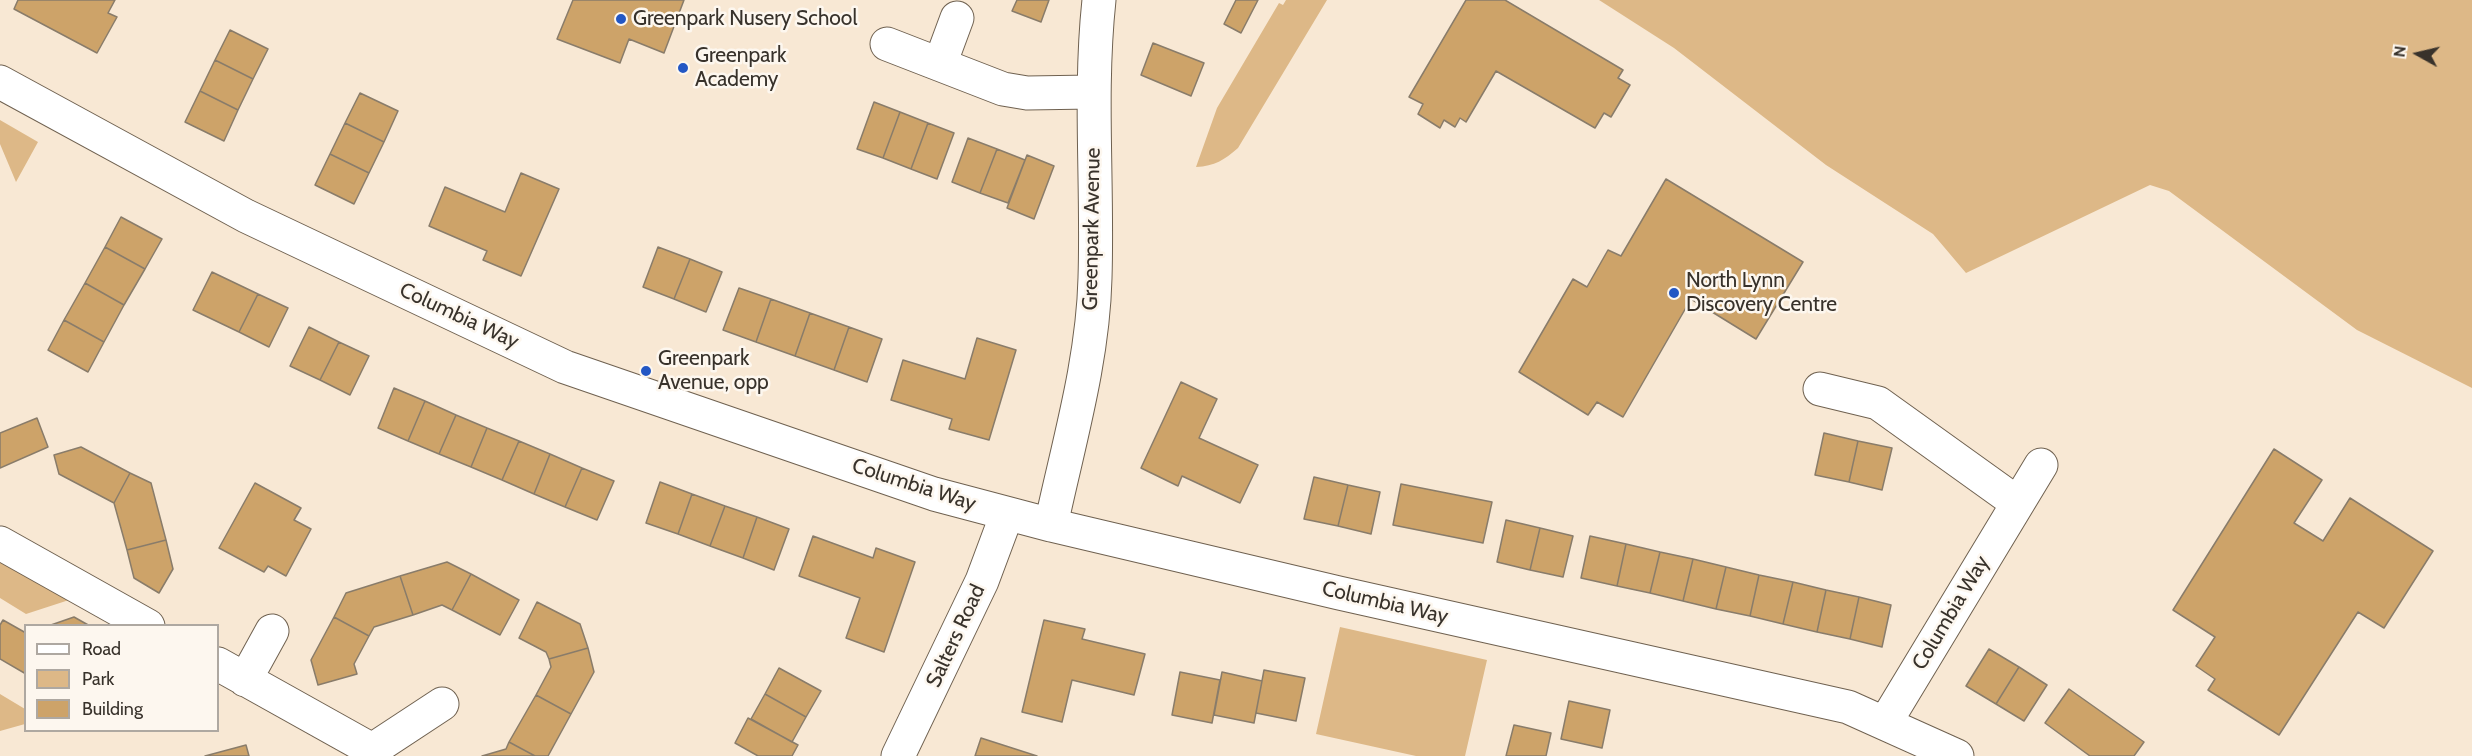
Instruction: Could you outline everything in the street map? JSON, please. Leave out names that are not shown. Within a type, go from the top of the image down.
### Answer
[{"type":"street","name":"Greenpark Avenue","points":[[1051,525],[1084,374],[1095,280],[1092,92],[1099,0]]},
{"type":"street","points":[[940,64],[957,18]]},
{"type":"street","points":[[887,44],[1003,88],[1027,93],[1092,92]]},
{"type":"street","name":"Columbia Way","points":[[0,82],[239,212],[565,367],[934,494],[1051,525],[1339,593],[1848,707],[1957,756]]},
{"type":"street","points":[[1820,389],[1878,403],[2016,502]]},
{"type":"street","name":"Columbia Way","points":[[1885,723],[2004,526],[2016,502],[2041,465]]},
{"type":"street","name":"Salters Road","points":[[898,756],[982,581],[1007,514]]},
{"type":"street","points":[[0,543],[144,624]]},
{"type":"street","points":[[272,631],[231,672],[372,753],[442,704]]},
{"type":"green space","points":[[1286,0],[1327,0],[1238,148],[1219,162],[1196,167],[1217,108],[1279,3],[1283,5]]},
{"type":"green space","points":[[1599,0],[2472,0],[2472,388],[2357,330],[2169,191],[2150,185],[1966,273],[1933,234],[1826,165],[1674,48]]},
{"type":"green space","points":[[0,120],[38,142],[16,182],[0,144]]},
{"type":"green space","points":[[0,561],[69,600],[26,614],[0,598]]},
{"type":"green space","points":[[1340,627],[1487,660],[1465,756],[1416,756],[1316,734]]},
{"type":"green space","points":[[0,694],[24,708],[24,724],[0,731]]},
{"type":"building","points":[[18,0],[115,0],[108,13],[117,17],[97,53],[14,9]]},
{"type":"building","name":"Greenpark Nusery School","points":[[573,0],[684,0],[664,53],[629,39],[620,63],[557,39]]},
{"type":"building","points":[[1017,0],[1049,0],[1041,22],[1012,11]]},
{"type":"building","points":[[1236,0],[1258,0],[1241,33],[1224,24]]},
{"type":"building","points":[[1466,0],[1505,0],[1623,70],[1618,78],[1630,85],[1611,117],[1604,113],[1595,128],[1496,71],[1466,122],[1460,118],[1455,127],[1444,120],[1440,128],[1418,114],[1423,104],[1409,97]]},
{"type":"building","points":[[230,30],[268,49],[253,79],[215,60]]},
{"type":"building","points":[[1153,43],[1204,63],[1191,96],[1141,75]]},
{"type":"building","points":[[215,60],[253,79],[238,110],[200,91]]},
{"type":"building","points":[[200,91],[238,110],[224,141],[185,122]]},
{"type":"building","points":[[360,93],[398,111],[384,142],[345,123]]},
{"type":"building","points":[[874,102],[900,112],[883,158],[857,149]]},
{"type":"building","points":[[900,112],[928,123],[911,169],[883,158]]},
{"type":"building","points":[[345,123],[384,142],[369,173],[330,154]]},
{"type":"building","points":[[928,123],[954,133],[937,179],[911,169]]},
{"type":"building","points":[[968,138],[997,149],[980,193],[952,182]]},
{"type":"building","points":[[997,149],[1025,160],[1008,203],[980,193]]},
{"type":"building","points":[[330,154],[369,173],[354,204],[315,185]]},
{"type":"building","points":[[1027,155],[1054,166],[1034,219],[1007,208]]},
{"type":"building","points":[[521,173],[559,189],[521,276],[483,260],[487,251],[429,226],[445,187],[505,212]]},
{"type":"building","name":"North Lynn Discovery Centre","points":[[1666,179],[1803,262],[1756,339],[1691,299],[1623,417],[1597,402],[1588,415],[1519,372],[1573,279],[1587,287],[1608,250],[1621,256]]},
{"type":"building","points":[[121,217],[162,239],[145,269],[105,247]]},
{"type":"building","points":[[105,247],[145,269],[124,305],[85,283]]},
{"type":"building","points":[[658,247],[690,259],[674,299],[643,287]]},
{"type":"building","points":[[690,259],[722,272],[706,312],[674,299]]},
{"type":"building","points":[[212,272],[258,294],[239,332],[193,310]]},
{"type":"building","points":[[85,283],[124,305],[104,342],[64,320]]},
{"type":"building","points":[[739,288],[771,299],[756,342],[723,330]]},
{"type":"building","points":[[258,294],[288,308],[269,347],[239,332]]},
{"type":"building","points":[[771,299],[810,313],[795,356],[756,342]]},
{"type":"building","points":[[810,313],[849,327],[834,370],[795,356]]},
{"type":"building","points":[[64,320],[104,342],[88,372],[48,350]]},
{"type":"building","points":[[309,327],[339,342],[320,380],[290,366]]},
{"type":"building","points":[[849,327],[882,339],[867,382],[834,370]]},
{"type":"building","points":[[977,338],[1016,350],[989,440],[949,429],[952,419],[891,400],[903,360],[965,379]]},
{"type":"building","points":[[339,342],[369,356],[350,395],[320,380]]},
{"type":"building","points":[[1181,382],[1217,399],[1199,438],[1258,465],[1240,503],[1182,476],[1178,486],[1141,468]]},
{"type":"building","points":[[394,388],[425,401],[408,441],[378,428]]},
{"type":"building","points":[[425,401],[456,415],[439,454],[408,441]]},
{"type":"building","points":[[456,415],[487,428],[471,467],[439,454]]},
{"type":"building","points":[[37,418],[48,447],[0,468],[0,433]]},
{"type":"building","points":[[487,428],[519,441],[502,480],[471,467]]},
{"type":"building","points":[[1824,433],[1858,441],[1849,482],[1815,475]]},
{"type":"building","points":[[519,441],[550,454],[534,494],[502,480]]},
{"type":"building","points":[[1858,441],[1892,448],[1882,490],[1849,482]]},
{"type":"building","points":[[81,447],[130,473],[114,503],[59,474],[54,455]]},
{"type":"building","points":[[2274,449],[2322,480],[2294,523],[2323,541],[2350,498],[2433,551],[2384,628],[2358,612],[2279,735],[2208,690],[2215,679],[2196,666],[2215,637],[2173,610]]},
{"type":"building","points":[[550,454],[582,468],[565,507],[534,494]]},
{"type":"building","points":[[582,468],[614,481],[597,520],[565,507]]},
{"type":"building","points":[[130,473],[151,483],[166,540],[127,550],[114,503]]},
{"type":"building","points":[[1314,477],[1348,485],[1338,526],[1304,519]]},
{"type":"building","points":[[660,482],[692,494],[678,534],[646,523]]},
{"type":"building","points":[[255,483],[301,508],[294,520],[311,529],[286,576],[268,566],[264,572],[219,548]]},
{"type":"building","points":[[1401,484],[1492,502],[1483,543],[1393,525]]},
{"type":"building","points":[[1348,485],[1380,492],[1371,534],[1338,526]]},
{"type":"building","points":[[692,494],[725,506],[710,546],[678,534]]},
{"type":"building","points":[[725,506],[757,517],[743,558],[710,546]]},
{"type":"building","points":[[757,517],[789,529],[774,570],[743,558]]},
{"type":"building","points":[[1506,520],[1540,528],[1530,570],[1497,562]]},
{"type":"building","points":[[1540,528],[1573,536],[1563,577],[1530,570]]},
{"type":"building","points":[[813,536],[873,558],[876,548],[915,562],[884,652],[846,638],[860,598],[799,576]]},
{"type":"building","points":[[1590,536],[1626,544],[1617,586],[1581,578]]},
{"type":"building","points":[[166,540],[173,569],[159,593],[134,578],[127,550]]},
{"type":"building","points":[[1626,544],[1660,552],[1650,593],[1617,586]]},
{"type":"building","points":[[1660,552],[1693,559],[1683,601],[1650,593]]},
{"type":"building","points":[[1693,559],[1726,567],[1716,609],[1683,601]]},
{"type":"building","points":[[447,562],[471,574],[452,610],[442,605],[413,615],[400,576]]},
{"type":"building","points":[[1726,567],[1759,575],[1750,616],[1716,609]]},
{"type":"building","points":[[471,574],[519,600],[500,635],[452,610]]},
{"type":"building","points":[[1759,575],[1793,582],[1783,624],[1750,616]]},
{"type":"building","points":[[400,576],[413,615],[374,627],[369,636],[334,617],[346,593]]},
{"type":"building","points":[[1793,582],[1826,590],[1817,632],[1783,624]]},
{"type":"building","points":[[1826,590],[1859,597],[1850,639],[1817,632]]},
{"type":"building","points":[[1859,597],[1891,605],[1882,647],[1850,639]]},
{"type":"building","points":[[537,602],[580,624],[588,648],[549,659],[546,652],[519,638]]},
{"type":"building","points":[[74,617],[86,624],[54,624]]},
{"type":"building","points":[[334,617],[369,636],[354,664],[357,674],[318,685],[311,660]]},
{"type":"building","points":[[3,620],[24,632],[24,673],[0,659],[0,625]]},
{"type":"building","points":[[1044,620],[1085,629],[1082,639],[1145,654],[1134,695],[1072,680],[1062,722],[1022,712]]},
{"type":"building","points":[[588,648],[594,672],[571,714],[536,695],[551,667],[549,659]]},
{"type":"building","points":[[1989,649],[2019,667],[1996,704],[1966,686]]},
{"type":"building","points":[[2019,667],[2047,685],[2024,721],[1996,704]]},
{"type":"building","points":[[779,668],[821,691],[806,717],[765,694]]},
{"type":"building","points":[[1264,670],[1305,678],[1296,721],[1256,713]]},
{"type":"building","points":[[1180,672],[1220,680],[1212,723],[1172,715]]},
{"type":"building","points":[[1222,672],[1262,681],[1254,723],[1214,715]]},
{"type":"building","points":[[2069,689],[2144,742],[2134,756],[2090,756],[2045,723]]},
{"type":"building","points":[[765,694],[806,717],[792,742],[751,719]]},
{"type":"building","points":[[536,695],[571,714],[548,756],[535,756],[509,742]]},
{"type":"building","points":[[1569,701],[1610,710],[1602,748],[1561,739]]},
{"type":"building","points":[[748,718],[798,745],[792,756],[758,756],[735,743]]},
{"type":"building","points":[[1514,725],[1551,733],[1546,756],[1506,756]]},
{"type":"building","points":[[981,738],[1037,756],[975,756]]},
{"type":"building","points":[[509,742],[535,756],[482,756],[506,749]]},
{"type":"building","points":[[246,745],[249,756],[205,756]]},
{"type":"place","name":"Greenpark Nusery School","points":[[621,19]]},
{"type":"place","name":"Greenpark Academy","points":[[683,68]]},
{"type":"place","name":"North Lynn Discovery Centre","points":[[1674,293]]},
{"type":"place","name":"Greenpark Avenue, opp","points":[[646,371]]}]
